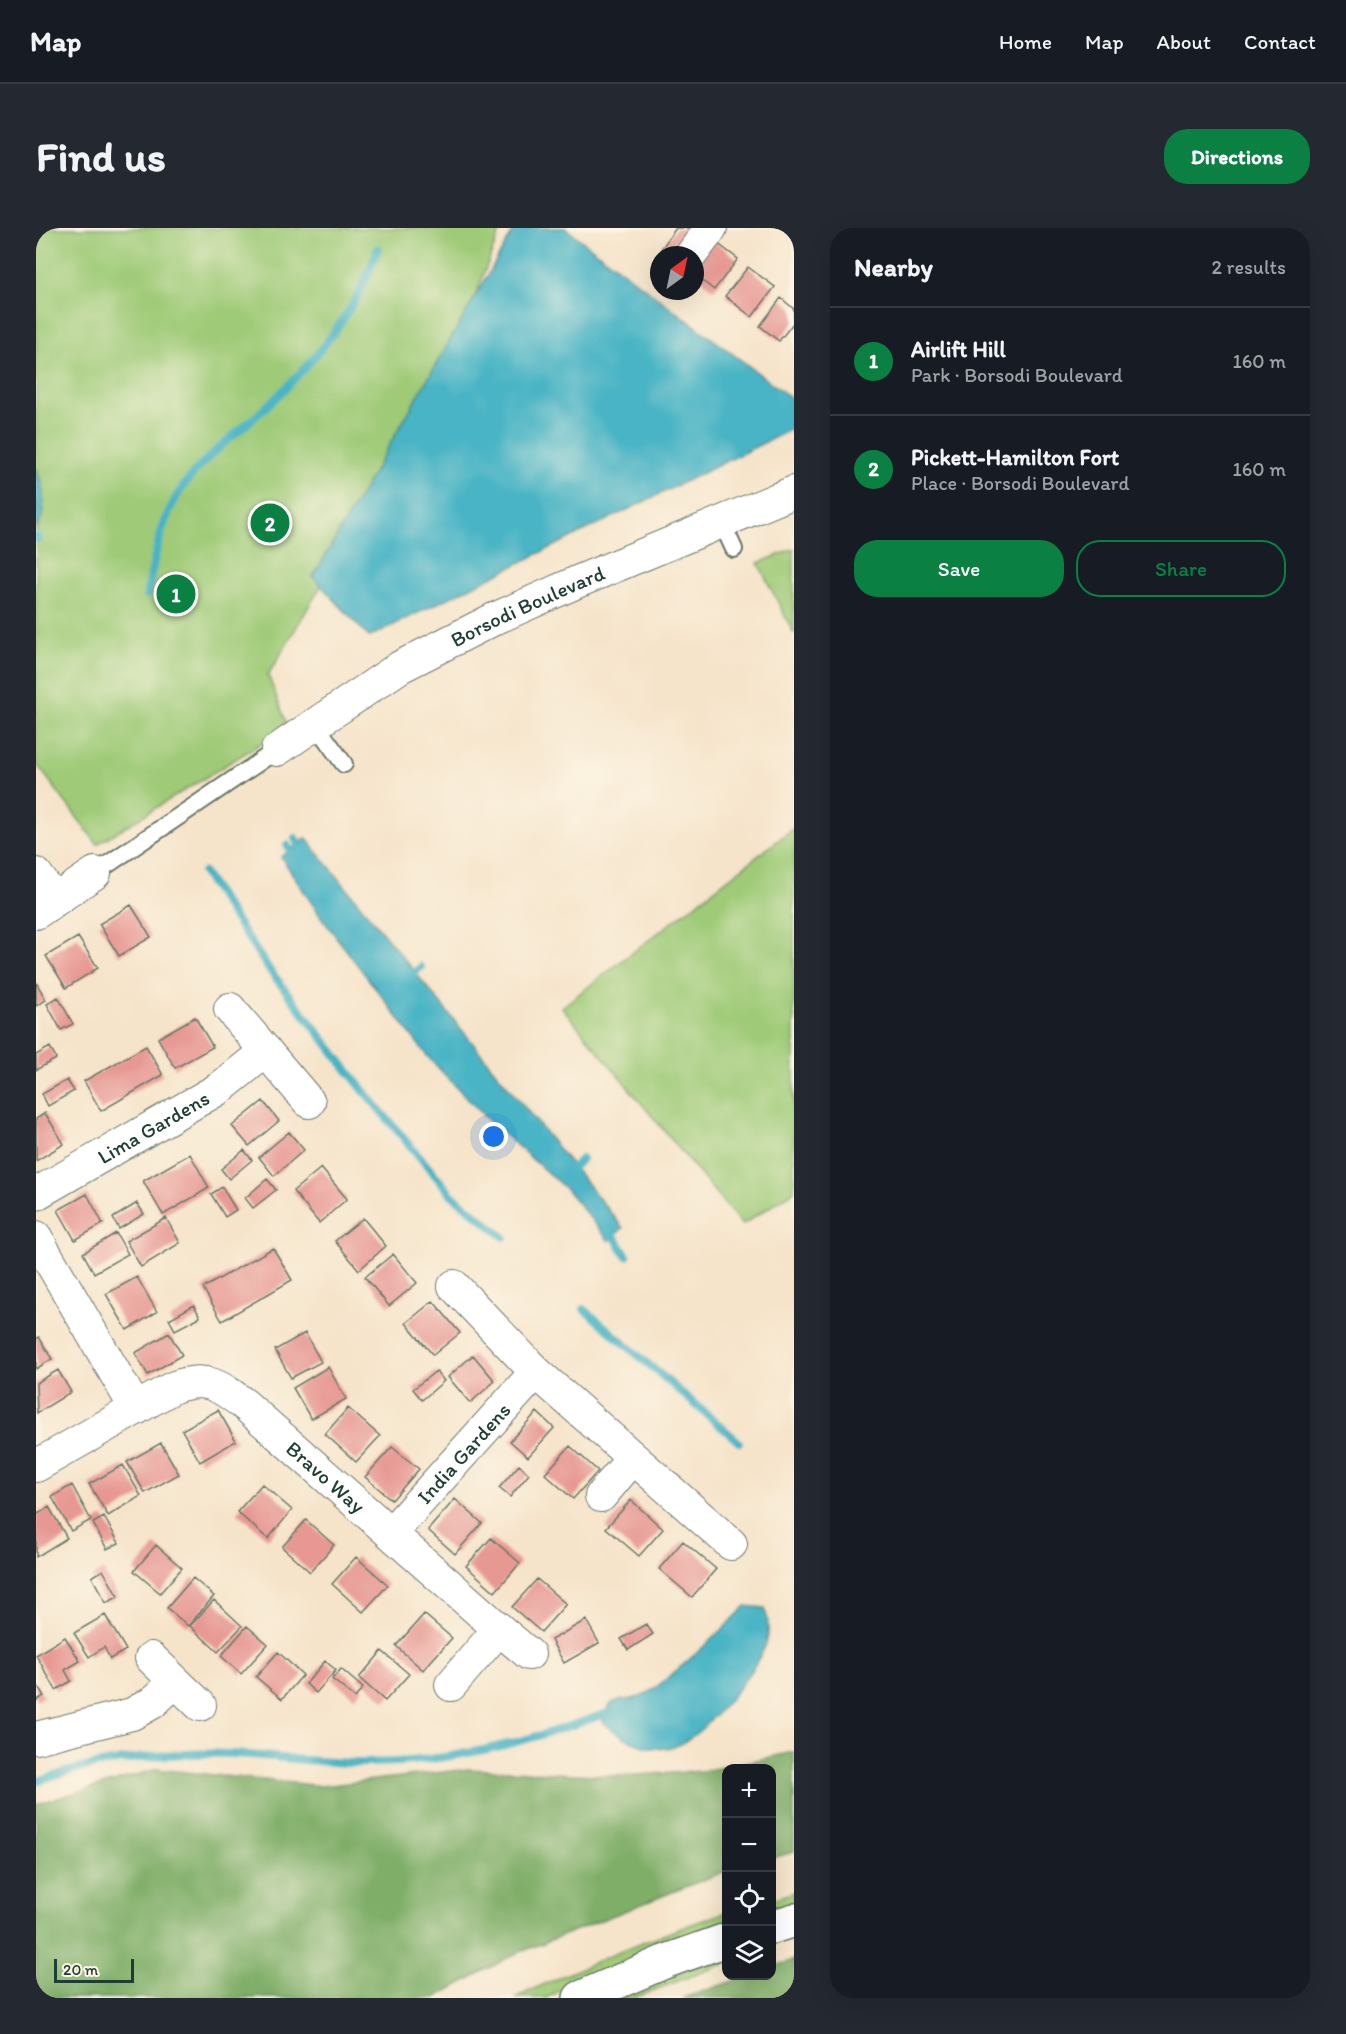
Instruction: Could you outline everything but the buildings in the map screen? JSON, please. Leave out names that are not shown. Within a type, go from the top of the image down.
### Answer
[{"type":"main road","points":[[774,1926],[794,1920]]},
{"type":"main road","points":[[580,1998],[664,1962],[722,1941]]},
{"type":"street","points":[[698,246],[711,228]]},
{"type":"street","name":"Borsodi Boulevard","points":[[277,750],[400,667],[494,619],[794,492]]},
{"type":"street","points":[[36,874],[45,906],[95,873]]},
{"type":"street","points":[[230,1009],[309,1102]]},
{"type":"street","name":"Lima Gardens","points":[[36,1194],[220,1088],[266,1051]]},
{"type":"street","points":[[36,1237],[136,1409]]},
{"type":"street","points":[[454,1286],[536,1372],[731,1544]]},
{"type":"street","name":"India Gardens","points":[[391,1533],[536,1372]]},
{"type":"street","name":"Bravo Way","points":[[36,1466],[183,1384],[205,1382],[215,1384],[244,1405],[529,1654]]},
{"type":"street","points":[[601,1496],[632,1459]]},
{"type":"street","points":[[451,1685],[499,1629]]},
{"type":"street","points":[[151,1658],[200,1705]]},
{"type":"street","points":[[36,1738],[132,1714],[152,1703],[175,1682]]},
{"type":"lane","points":[[721,521],[734,549]]},
{"type":"lane","points":[[315,724],[344,764]]},
{"type":"lane","points":[[95,873],[277,750]]},
{"type":"green space","points":[[36,228],[501,228],[477,292],[365,512],[268,675],[288,727],[97,844],[36,763]]},
{"type":"green space","points":[[794,549],[794,634],[758,563]]},
{"type":"green space","points":[[794,828],[794,1191],[742,1225],[562,1007]]},
{"type":"green space","points":[[794,1752],[794,1852],[776,1857],[776,1764],[737,1764]]},
{"type":"green space","points":[[722,1767],[722,1873],[513,1955],[435,1998],[36,1998],[36,1804],[157,1769],[322,1786],[468,1769],[615,1776],[704,1771]]},
{"type":"green space","points":[[794,1892],[794,1905],[776,1910],[776,1898]]},
{"type":"green space","points":[[722,1913],[722,1927],[568,1987],[546,1998],[515,1998],[567,1974],[672,1931]]},
{"type":"green space","points":[[722,1957],[722,1965],[634,1998],[614,1998]]},
{"type":"green space","points":[[794,1960],[794,1998],[683,1998],[736,1980],[776,1980],[776,1966]]},
{"type":"water","points":[[515,228],[565,228],[650,292],[650,300],[661,300],[794,400],[794,428],[369,637],[313,577]]},
{"type":"water","points":[[36,467],[44,498],[42,515],[36,530]]},
{"type":"water","points":[[306,838],[623,1228],[609,1241],[568,1191],[487,1119],[428,1057],[321,917],[281,857]]},
{"type":"water","points":[[746,1606],[765,1608],[768,1626],[766,1644],[739,1688],[696,1734],[669,1748],[651,1747],[633,1742],[602,1721],[606,1711],[614,1702],[637,1698],[658,1686]]},
{"type":"waterway","points":[[147,595],[155,555],[167,515],[180,491],[205,460],[255,417],[311,361],[343,319],[357,296],[378,248]]},
{"type":"waterway","points":[[295,838],[298,844]]},
{"type":"waterway","points":[[287,845],[290,850]]},
{"type":"waterway","points":[[203,872],[268,968],[367,1095],[452,1195],[504,1237]]},
{"type":"waterway","points":[[415,972],[421,967]]},
{"type":"waterway","points":[[573,1167],[582,1159]]},
{"type":"waterway","points":[[614,1236],[627,1256]]},
{"type":"waterway","points":[[584,1309],[739,1442]]},
{"type":"waterway","points":[[36,1782],[86,1767],[171,1755],[251,1755],[346,1763],[423,1760],[514,1743],[604,1714]]},
{"type":"place","name":"Pickett-Hamilton Fort","points":[[270,523]]},
{"type":"place","name":"Airlift Hill","points":[[176,594]]}]
